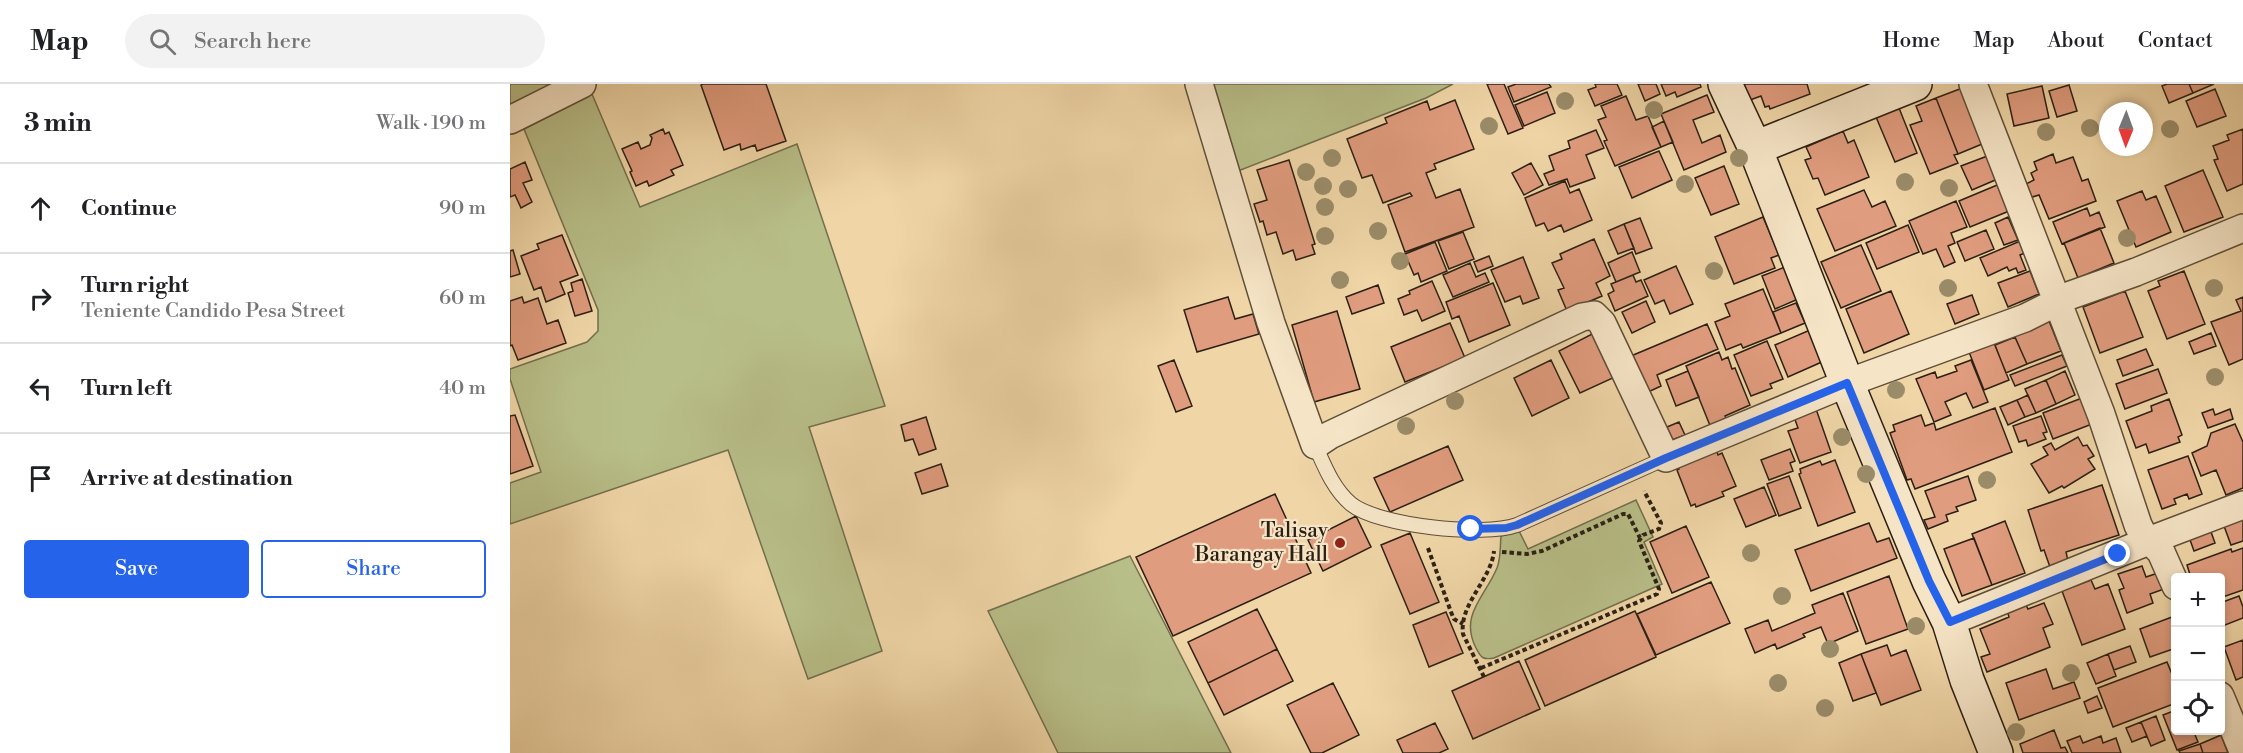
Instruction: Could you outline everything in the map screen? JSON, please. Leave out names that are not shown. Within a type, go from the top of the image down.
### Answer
[{"type":"street","points":[[510,120],[582,84]]},
{"type":"street","points":[[1199,84],[1270,323],[1315,445],[1330,435],[1582,317],[1594,315],[1602,323],[1666,458],[1847,383],[2025,318],[2059,300],[2156,265],[2243,228]]},
{"type":"street","points":[[1725,84],[1755,148],[1847,383],[1929,581],[1950,622],[1967,680],[1996,753]]},
{"type":"street","points":[[1755,148],[1915,84]]},
{"type":"street","points":[[1973,84],[2102,414],[2138,525],[2142,533],[2163,555],[2171,576]]},
{"type":"street","points":[[1950,622],[2151,540],[2243,506]]},
{"type":"street","points":[[2225,708],[2243,751]]},
{"type":"lane","points":[[1315,445],[1341,493],[1353,506],[1383,519],[1428,526],[1495,529],[1517,525],[1666,458]]},
{"type":"path","points":[[1633,472],[1661,523],[1659,529],[1640,538]]},
{"type":"path","points":[[1481,668],[1657,594],[1659,589],[1639,542],[1640,538],[1628,514],[1623,514],[1536,553],[1494,551]]},
{"type":"path","points":[[1428,526],[1427,544],[1451,612],[1458,622],[1463,624]]},
{"type":"path","points":[[1484,677],[1463,634],[1463,624],[1472,598],[1490,568],[1494,551],[1495,529]]},
{"type":"green space","points":[[510,84],[556,84],[510,108]]},
{"type":"green space","points":[[1213,84],[1453,84],[1426,98],[1238,171]]},
{"type":"green space","points":[[592,94],[640,207],[797,144],[885,406],[809,427],[882,651],[808,679],[728,450],[510,524],[510,483],[541,472],[510,379],[510,369],[587,342],[598,331],[598,310],[524,129]]},
{"type":"green space","points":[[1636,500],[1653,537],[1644,542],[1662,584],[1494,658],[1481,656],[1476,648],[1470,626],[1476,606],[1497,568],[1501,536],[1519,531],[1528,549]]},
{"type":"green space","points":[[1130,556],[1231,753],[1058,753],[988,611]]},
{"type":"building","points":[[766,84],[786,141],[757,151],[755,145],[741,150],[740,144],[724,150],[701,85]]},
{"type":"building","points":[[1487,84],[1504,84],[1523,128],[1508,134]]},
{"type":"building","points":[[1516,84],[1549,84],[1551,87],[1514,102],[1508,87]]},
{"type":"building","points":[[1595,84],[1617,84],[1622,95],[1595,106],[1588,90],[1596,87]]},
{"type":"building","points":[[1638,84],[1656,84],[1660,94],[1645,101]]},
{"type":"building","points":[[1661,84],[1700,84],[1701,87],[1677,97],[1675,92],[1666,96]]},
{"type":"building","points":[[1744,84],[1807,84],[1810,94],[1770,109],[1769,106],[1765,107],[1761,96],[1750,100]]},
{"type":"building","points":[[2189,84],[2193,93],[2169,103],[2162,86]]},
{"type":"building","points":[[2189,84],[2214,84],[2193,93]]},
{"type":"building","points":[[2069,85],[2077,111],[2057,117],[2049,91]]},
{"type":"building","points":[[2042,86],[2049,118],[2014,126],[2007,94]]},
{"type":"building","points":[[1965,87],[1987,142],[1958,154],[1936,98]]},
{"type":"building","points":[[2215,89],[2226,116],[2197,127],[2186,101]]},
{"type":"building","points":[[1547,92],[1555,113],[1524,126],[1515,105]]},
{"type":"building","points":[[1707,95],[1714,112],[1693,120],[1702,143],[1720,135],[1726,152],[1684,170],[1661,114]]},
{"type":"building","points":[[1626,96],[1636,120],[1648,116],[1661,147],[1615,166],[1598,120],[1606,117],[1601,106]]},
{"type":"building","points":[[1936,98],[1958,154],[1954,155],[1958,163],[1930,174],[1910,125],[1922,121],[1916,106]]},
{"type":"building","points":[[1455,100],[1474,149],[1434,164],[1436,169],[1426,173],[1436,198],[1460,189],[1474,227],[1405,252],[1388,205],[1412,196],[1410,193],[1383,203],[1372,175],[1362,178],[1347,139],[1387,123],[1385,118],[1427,101],[1430,110]]},
{"type":"building","points":[[1899,108],[1917,153],[1895,162],[1876,117]]},
{"type":"building","points":[[1664,121],[1673,142],[1661,147],[1652,127]]},
{"type":"building","points":[[663,129],[665,134],[669,132],[683,165],[671,170],[674,175],[649,186],[647,181],[636,186],[622,149],[638,142],[641,149],[650,145],[652,138],[650,135]]},
{"type":"building","points":[[2243,129],[2243,184],[2227,191],[2214,160],[2218,159],[2213,146],[2229,140],[2227,135]]},
{"type":"building","points":[[1596,130],[1604,148],[1586,155],[1595,178],[1570,187],[1567,179],[1549,185],[1544,174],[1554,170],[1549,156],[1570,148],[1568,141]]},
{"type":"building","points":[[1843,131],[1848,143],[1854,140],[1869,177],[1825,195],[1818,178],[1813,179],[1805,160],[1811,158],[1806,147]]},
{"type":"building","points":[[1659,151],[1672,180],[1632,198],[1619,167]]},
{"type":"building","points":[[2053,154],[2056,163],[2073,157],[2082,181],[2088,179],[2096,201],[2049,219],[2039,195],[2029,198],[2024,185],[2034,180],[2031,173],[2037,170],[2034,162]]},
{"type":"building","points":[[1990,155],[2000,178],[1972,190],[1961,166]]},
{"type":"building","points":[[1289,160],[1315,244],[1312,245],[1315,254],[1296,260],[1293,250],[1283,254],[1276,232],[1267,235],[1254,204],[1267,200],[1257,170]]},
{"type":"building","points":[[525,162],[532,180],[523,183],[532,202],[521,208],[515,195],[510,197],[510,169]]},
{"type":"building","points":[[1531,163],[1543,185],[1524,195],[1512,173]]},
{"type":"building","points":[[1724,166],[1739,204],[1711,215],[1695,178]]},
{"type":"building","points":[[2203,170],[2223,217],[2184,232],[2165,186]]},
{"type":"building","points":[[1565,181],[1570,193],[1579,189],[1592,220],[1564,232],[1561,225],[1548,231],[1544,223],[1536,226],[1525,198]]},
{"type":"building","points":[[2002,183],[2014,209],[1970,227],[1959,201]]},
{"type":"building","points":[[1864,190],[1872,207],[1885,201],[1896,226],[1835,251],[1817,209]]},
{"type":"building","points":[[2142,191],[2146,200],[2156,196],[2171,232],[2136,247],[2117,201]]},
{"type":"building","points":[[1956,201],[1967,227],[1951,233],[1955,243],[1948,246],[1955,262],[1944,267],[1936,249],[1923,254],[1909,221]]},
{"type":"building","points":[[2087,208],[2090,216],[2099,212],[2105,227],[2062,244],[2053,222]]},
{"type":"building","points":[[1763,217],[1779,255],[1771,258],[1775,268],[1734,284],[1715,237]]},
{"type":"building","points":[[2008,217],[2018,240],[2004,245],[1995,223]]},
{"type":"building","points":[[1640,218],[1652,248],[1636,254],[1624,224]]},
{"type":"building","points":[[1624,224],[1634,248],[1618,254],[1608,231]]},
{"type":"building","points":[[1908,225],[1919,252],[1877,269],[1866,243]]},
{"type":"building","points":[[2100,228],[2114,263],[2078,278],[2064,243]]},
{"type":"building","points":[[1986,230],[1994,249],[1965,261],[1957,242]]},
{"type":"building","points":[[1463,232],[1474,259],[1449,269],[1438,241]]},
{"type":"building","points":[[562,235],[578,275],[560,282],[565,294],[546,302],[541,287],[534,290],[521,256],[539,249],[537,244]]},
{"type":"building","points":[[1594,239],[1610,276],[1596,283],[1602,296],[1567,311],[1558,290],[1564,288],[1552,263],[1562,259],[1560,254]]},
{"type":"building","points":[[2025,239],[2030,251],[2020,255],[2026,270],[2018,273],[2016,268],[2009,271],[2007,267],[1988,276],[1980,258]]},
{"type":"building","points":[[1435,242],[1447,271],[1421,282],[1418,273],[1414,275],[1405,254]]},
{"type":"building","points":[[1861,245],[1881,291],[1841,308],[1821,262]]},
{"type":"building","points":[[513,250],[520,274],[510,277],[510,251]]},
{"type":"building","points":[[1632,252],[1640,272],[1616,282],[1608,263]]},
{"type":"building","points":[[1489,256],[1493,266],[1478,272],[1474,262]]},
{"type":"building","points":[[1523,257],[1539,298],[1523,304],[1520,296],[1505,302],[1491,270]]},
{"type":"building","points":[[1470,263],[1476,277],[1485,273],[1489,282],[1453,297],[1443,275]]},
{"type":"building","points":[[1676,266],[1693,304],[1670,314],[1664,300],[1655,304],[1644,280]]},
{"type":"building","points":[[1785,267],[1798,299],[1775,309],[1762,276]]},
{"type":"building","points":[[2030,271],[2039,294],[2008,307],[1998,283]]},
{"type":"building","points":[[2184,271],[2205,324],[2167,339],[2148,291],[2160,286],[2158,281]]},
{"type":"building","points":[[1633,275],[1636,282],[1641,280],[1648,296],[1615,311],[1608,294],[1614,291],[1611,284]]},
{"type":"building","points":[[582,279],[592,311],[575,316],[568,293],[573,291],[571,283]]},
{"type":"building","points":[[1432,281],[1445,311],[1422,321],[1417,310],[1404,315],[1398,299],[1410,294],[1409,291]]},
{"type":"building","points":[[1493,283],[1510,325],[1469,342],[1459,316],[1452,319],[1446,302]]},
{"type":"building","points":[[1378,285],[1384,303],[1352,314],[1346,297]]},
{"type":"building","points":[[1763,289],[1781,333],[1743,348],[1741,344],[1726,350],[1715,322],[1730,316],[1725,304]]},
{"type":"building","points":[[1891,291],[1909,334],[1864,353],[1846,309]]},
{"type":"building","points":[[2125,291],[2143,337],[2100,353],[2083,307]]},
{"type":"building","points":[[1972,295],[1979,314],[1955,324],[1947,304]]},
{"type":"building","points":[[522,297],[524,303],[538,298],[547,324],[558,320],[566,343],[518,360],[512,345],[510,346],[510,301]]},
{"type":"building","points":[[1228,297],[1235,319],[1253,314],[1259,334],[1197,352],[1184,310]]},
{"type":"building","points":[[2243,297],[2243,359],[2229,365],[2211,322],[2241,311],[2236,300]]},
{"type":"building","points":[[1646,301],[1655,322],[1632,333],[1622,312]]},
{"type":"building","points":[[1796,303],[1805,323],[1781,333],[1773,312]]},
{"type":"building","points":[[1337,311],[1360,389],[1314,402],[1292,325]]},
{"type":"building","points":[[2049,321],[2061,351],[2027,364],[2014,335]]},
{"type":"building","points":[[1450,323],[1465,358],[1405,382],[1391,347]]},
{"type":"building","points":[[1707,324],[1718,349],[1657,375],[1661,386],[1646,393],[1631,356]]},
{"type":"building","points":[[1810,330],[1824,361],[1788,377],[1775,345]]},
{"type":"building","points":[[1594,333],[1615,377],[1580,393],[1559,351]]},
{"type":"building","points":[[2211,333],[2216,346],[2194,354],[2189,342]]},
{"type":"building","points":[[2015,337],[2027,364],[2006,373],[1995,345]]},
{"type":"building","points":[[1767,341],[1783,379],[1770,384],[1772,388],[1751,396],[1734,355]]},
{"type":"building","points":[[1994,343],[2009,380],[1984,390],[1969,352]]},
{"type":"building","points":[[2146,349],[2153,365],[2123,376],[2117,360]]},
{"type":"building","points":[[1719,352],[1722,360],[1728,357],[1732,369],[1735,368],[1750,405],[1725,416],[1727,421],[1711,428],[1686,366]]},
{"type":"building","points":[[2062,355],[2067,366],[2015,386],[2010,375]]},
{"type":"building","points":[[1174,360],[1192,406],[1176,412],[1158,366]]},
{"type":"building","points":[[1551,360],[1569,398],[1532,416],[1514,378]]},
{"type":"building","points":[[1971,360],[1988,402],[1973,408],[1966,393],[1945,402],[1951,415],[1934,422],[1916,379],[1935,372],[1937,378],[1957,371],[1955,366]]},
{"type":"building","points":[[2158,369],[2167,393],[2125,409],[2116,384]]},
{"type":"building","points":[[1688,371],[1699,397],[1676,406],[1666,380]]},
{"type":"building","points":[[2065,371],[2075,395],[2056,404],[2046,380]]},
{"type":"building","points":[[2046,380],[2056,404],[2036,413],[2025,389]]},
{"type":"building","points":[[2028,395],[2036,413],[2025,417],[2017,400]]},
{"type":"building","points":[[2082,398],[2092,424],[2053,439],[2043,413]]},
{"type":"building","points":[[2169,399],[2182,435],[2178,437],[2180,442],[2149,453],[2146,444],[2136,448],[2126,421],[2152,411],[2151,406]]},
{"type":"building","points":[[2017,400],[2025,417],[2008,425],[2000,407]]},
{"type":"building","points":[[1815,406],[1831,452],[1800,463],[1788,431],[1798,428],[1793,414]]},
{"type":"building","points":[[1995,408],[2012,452],[1915,489],[1911,479],[1907,480],[1890,433],[1895,431],[1893,425],[1921,415],[1925,426],[1934,423],[1936,430]]},
{"type":"building","points":[[2213,409],[2215,415],[2230,409],[2233,419],[2208,428],[2202,413]]},
{"type":"building","points":[[515,415],[533,466],[510,474],[510,416]]},
{"type":"building","points":[[2041,416],[2047,432],[2043,433],[2046,439],[2028,446],[2026,440],[2019,442],[2013,426]]},
{"type":"building","points":[[926,417],[936,449],[919,455],[913,439],[905,441],[901,425]]},
{"type":"building","points":[[1679,422],[1685,435],[1672,440],[1667,427]]},
{"type":"building","points":[[2235,424],[2243,442],[2243,488],[2226,495],[2216,470],[2201,476],[2192,453],[2207,446],[2211,433]]},
{"type":"building","points":[[2078,437],[2083,446],[2087,445],[2094,456],[2088,459],[2095,469],[2064,488],[2062,486],[2049,493],[2031,464],[2048,455],[2043,447],[2051,443],[2055,450]]},
{"type":"building","points":[[1448,446],[1463,480],[1390,512],[1374,478]]},
{"type":"building","points":[[1715,446],[1718,455],[1722,453],[1736,486],[1722,492],[1724,496],[1696,507],[1695,504],[1691,506],[1676,462]]},
{"type":"building","points":[[1790,449],[1795,461],[1790,463],[1793,471],[1769,480],[1761,460]]},
{"type":"building","points":[[2188,456],[2202,494],[2189,499],[2187,494],[2174,499],[2176,504],[2162,509],[2148,470]]},
{"type":"building","points":[[1835,460],[1855,512],[1818,526],[1799,474],[1800,469],[1820,461],[1822,465]]},
{"type":"building","points":[[941,464],[948,486],[922,494],[915,473]]},
{"type":"building","points":[[1789,476],[1801,508],[1779,516],[1767,484]]},
{"type":"building","points":[[1968,476],[1976,500],[1956,507],[1958,511],[1946,515],[1948,521],[1928,529],[1924,520],[1935,517],[1925,491]]},
{"type":"building","points":[[2102,485],[2119,535],[2066,552],[2068,561],[2050,567],[2044,550],[2041,551],[2028,510]]},
{"type":"building","points":[[1764,487],[1776,515],[1746,527],[1734,499]]},
{"type":"building","points":[[1275,494],[1311,573],[1173,636],[1136,557]]},
{"type":"building","name":"Talisay Barangay Hall","points":[[1356,516],[1371,547],[1323,571],[1308,540]]},
{"type":"building","points":[[2243,519],[2243,541],[2231,545],[2224,526]]},
{"type":"building","points":[[2005,521],[2025,573],[1992,585],[1972,534]]},
{"type":"building","points":[[1869,523],[1877,542],[1889,538],[1897,558],[1811,591],[1795,550]]},
{"type":"building","points":[[1686,526],[1709,577],[1672,593],[1650,542]]},
{"type":"building","points":[[2210,529],[2215,543],[2194,551],[2189,537]]},
{"type":"building","points":[[1410,533],[1439,602],[1410,614],[1381,545]]},
{"type":"building","points":[[1974,538],[1992,585],[1962,596],[1944,549]]},
{"type":"building","points":[[2243,548],[2243,590],[2225,596],[2225,573],[2189,573],[2187,565],[2231,549],[2232,552]]},
{"type":"building","points":[[2142,566],[2146,577],[2158,573],[2164,589],[2150,594],[2153,603],[2127,613],[2119,590],[2124,588],[2118,574]]},
{"type":"building","points":[[1889,576],[1908,629],[1866,644],[1847,592]]},
{"type":"building","points":[[2091,580],[2095,589],[2108,584],[2125,629],[2082,645],[2062,591]]},
{"type":"building","points":[[1711,582],[1730,623],[1656,655],[1637,614]]},
{"type":"building","points":[[1843,593],[1858,631],[1828,644],[1821,627],[1777,649],[1775,644],[1755,653],[1745,629],[1768,620],[1772,631],[1815,613],[1812,605]]},
{"type":"building","points":[[2239,596],[2243,607],[2243,618],[2225,625],[2225,601]]},
{"type":"building","points":[[2025,603],[2028,609],[2044,603],[2053,624],[2043,628],[2050,647],[1987,672],[1981,657],[1990,654],[1980,629],[2009,617],[2007,610]]},
{"type":"building","points":[[1257,609],[1277,649],[1208,683],[1188,642]]},
{"type":"building","points":[[1635,611],[1656,657],[1545,706],[1525,660]]},
{"type":"building","points":[[1446,612],[1463,653],[1429,667],[1413,625]]},
{"type":"building","points":[[2171,617],[2171,650],[2150,657],[2140,629]]},
{"type":"building","points":[[2243,640],[2243,677],[2236,680],[2225,647]]},
{"type":"building","points":[[1887,645],[1891,656],[1906,650],[1921,690],[1881,705],[1861,654]]},
{"type":"building","points":[[2130,646],[2136,662],[2114,670],[2108,654]]},
{"type":"building","points":[[1277,649],[1293,681],[1224,715],[1208,683]]},
{"type":"building","points":[[1861,654],[1876,693],[1853,701],[1839,663]]},
{"type":"building","points":[[2108,654],[2116,676],[2096,684],[2087,663]]},
{"type":"building","points":[[1519,661],[1540,709],[1473,739],[1452,691]]},
{"type":"building","points":[[2167,662],[2171,672],[2171,705],[2113,727],[2098,688]]},
{"type":"building","points":[[2046,669],[2053,689],[2074,682],[2080,698],[2019,720],[2006,683]]},
{"type":"building","points":[[1333,683],[1359,735],[1322,753],[1311,753],[1287,705]]},
{"type":"building","points":[[2097,696],[2102,708],[2088,713],[2084,702]]},
{"type":"building","points":[[2171,712],[2171,735],[2163,715]]},
{"type":"building","points":[[2156,716],[2165,740],[2151,746],[2141,722]]},
{"type":"building","points":[[2141,722],[2147,736],[2132,742],[2126,728]]},
{"type":"building","points":[[1435,723],[1448,749],[1439,753],[1403,753],[1397,740]]},
{"type":"building","points":[[2054,730],[2061,748],[2065,747],[2068,753],[2023,753],[2020,744]]},
{"type":"building","points":[[2171,735],[2195,735],[2198,742],[2177,750]]},
{"type":"building","points":[[2221,735],[2228,753],[2203,753],[2200,744]]},
{"type":"building","points":[[2080,736],[2083,743],[2101,736],[2103,743],[2116,738],[2121,753],[2072,753],[2067,741]]},
{"type":"building","points":[[2200,744],[2203,753],[2180,753],[2179,751]]},
{"type":"place","name":"Talisay Barangay Hall","points":[[1340,543]]},
{"type":"route","points":[[1471,529],[1512,527],[1666,458],[1847,383],[1929,581],[1950,622],[2118,554]]}]
